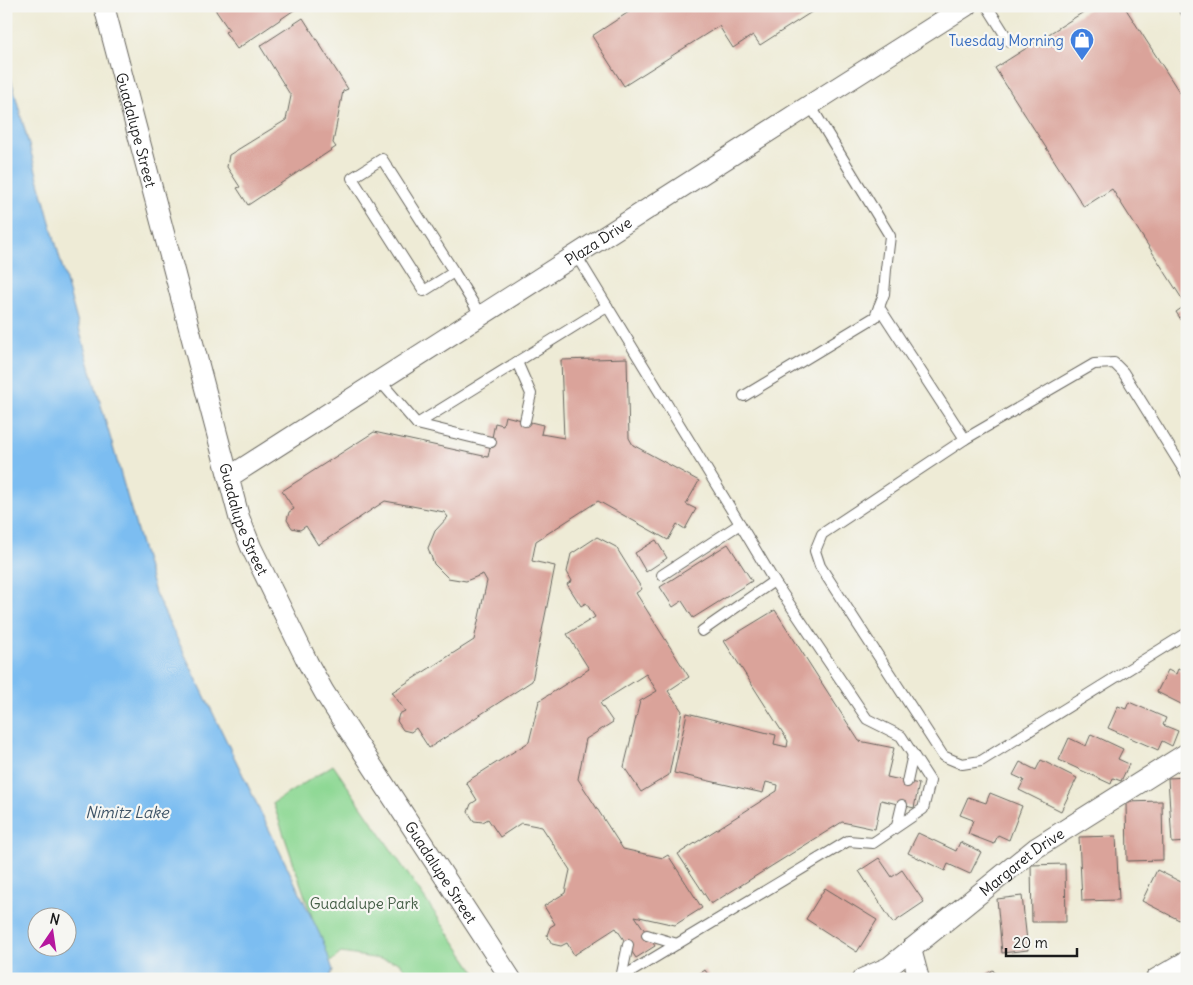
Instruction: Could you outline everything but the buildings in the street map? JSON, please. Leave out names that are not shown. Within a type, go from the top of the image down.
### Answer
[{"type":"street","name":"Guadalupe Street","points":[[104,6],[239,518],[251,547],[324,692],[512,979]]},
{"type":"street","name":"Plaza Drive","points":[[229,477],[966,6]]},
{"type":"street","name":"Margaret Drive","points":[[862,979],[889,967],[1036,848],[1187,753]]},
{"type":"street","points":[[911,949],[919,979]]},
{"type":"street","points":[[1156,979],[1187,961]]},
{"type":"lane","points":[[987,6],[1009,41]]},
{"type":"lane","points":[[1182,6],[1187,13]]},
{"type":"lane","points":[[744,396],[875,317],[884,294],[890,236],[810,105]]},
{"type":"lane","points":[[454,272],[424,291],[352,178],[382,159],[454,272],[481,316]]},
{"type":"lane","points":[[576,255],[774,582],[867,720],[900,736],[930,782],[923,809],[873,842],[848,840],[620,978]]},
{"type":"lane","points":[[417,424],[607,306]]},
{"type":"lane","points":[[879,307],[965,439]]},
{"type":"lane","points":[[517,362],[531,394],[525,421]]},
{"type":"lane","points":[[1187,475],[1123,372],[1114,363],[1094,364],[965,439],[822,534],[815,551],[820,566],[943,756],[962,764],[981,761],[1187,632]]},
{"type":"lane","points":[[380,381],[417,424],[491,442]]},
{"type":"lane","points":[[662,575],[740,524]]},
{"type":"lane","points":[[702,631],[774,582]]},
{"type":"lane","points":[[907,782],[913,754]]},
{"type":"lane","points":[[897,826],[902,805]]},
{"type":"lane","points":[[647,935],[677,944]]},
{"type":"lane","points":[[620,978],[628,946]]},
{"type":"green space","name":"Guadalupe Park","points":[[333,765],[480,979],[407,979],[407,972],[399,962],[341,953],[328,964],[273,803]]},
{"type":"water","name":"Nimitz Lake","points":[[6,61],[82,339],[155,593],[323,941],[333,970],[329,979],[6,979]]},
{"type":"place","name":"Tuesday Morning","points":[[1082,61]]}]
